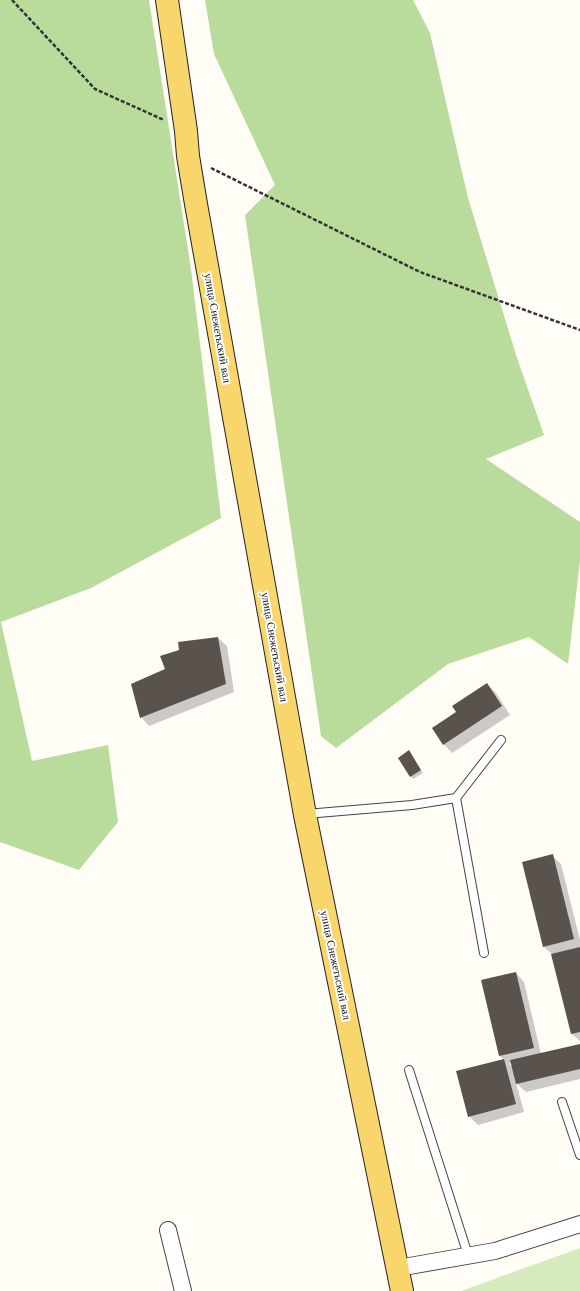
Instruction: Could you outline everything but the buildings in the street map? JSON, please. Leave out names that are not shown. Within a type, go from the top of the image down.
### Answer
[{"type":"main road","name":"улица Снежетьский вал","points":[[167,0],[186,131],[188,156],[305,814],[402,1291]]},
{"type":"street","points":[[398,1268],[495,1251],[580,1224]]},
{"type":"street","points":[[168,1230],[183,1291]]},
{"type":"lane","points":[[305,814],[412,806],[456,798],[501,740]]},
{"type":"lane","points":[[456,798],[484,953]]},
{"type":"lane","points":[[409,1070],[468,1255]]},
{"type":"lane","points":[[562,1102],[580,1155]]},
{"type":"path","points":[[12,0],[96,89],[186,131]]},
{"type":"path","points":[[188,156],[420,272],[580,330]]},
{"type":"green space","points":[[0,0],[149,0],[191,269],[221,518],[91,588],[1,622],[32,761],[108,745],[118,822],[79,870],[0,842]]},
{"type":"green space","points":[[205,0],[413,0],[430,33],[468,198],[517,358],[544,435],[486,459],[580,522],[580,561],[568,664],[529,637],[448,664],[336,748],[321,736],[245,215],[275,185],[214,54]]},
{"type":"green space","points":[[580,1248],[580,1291],[461,1291]]}]
